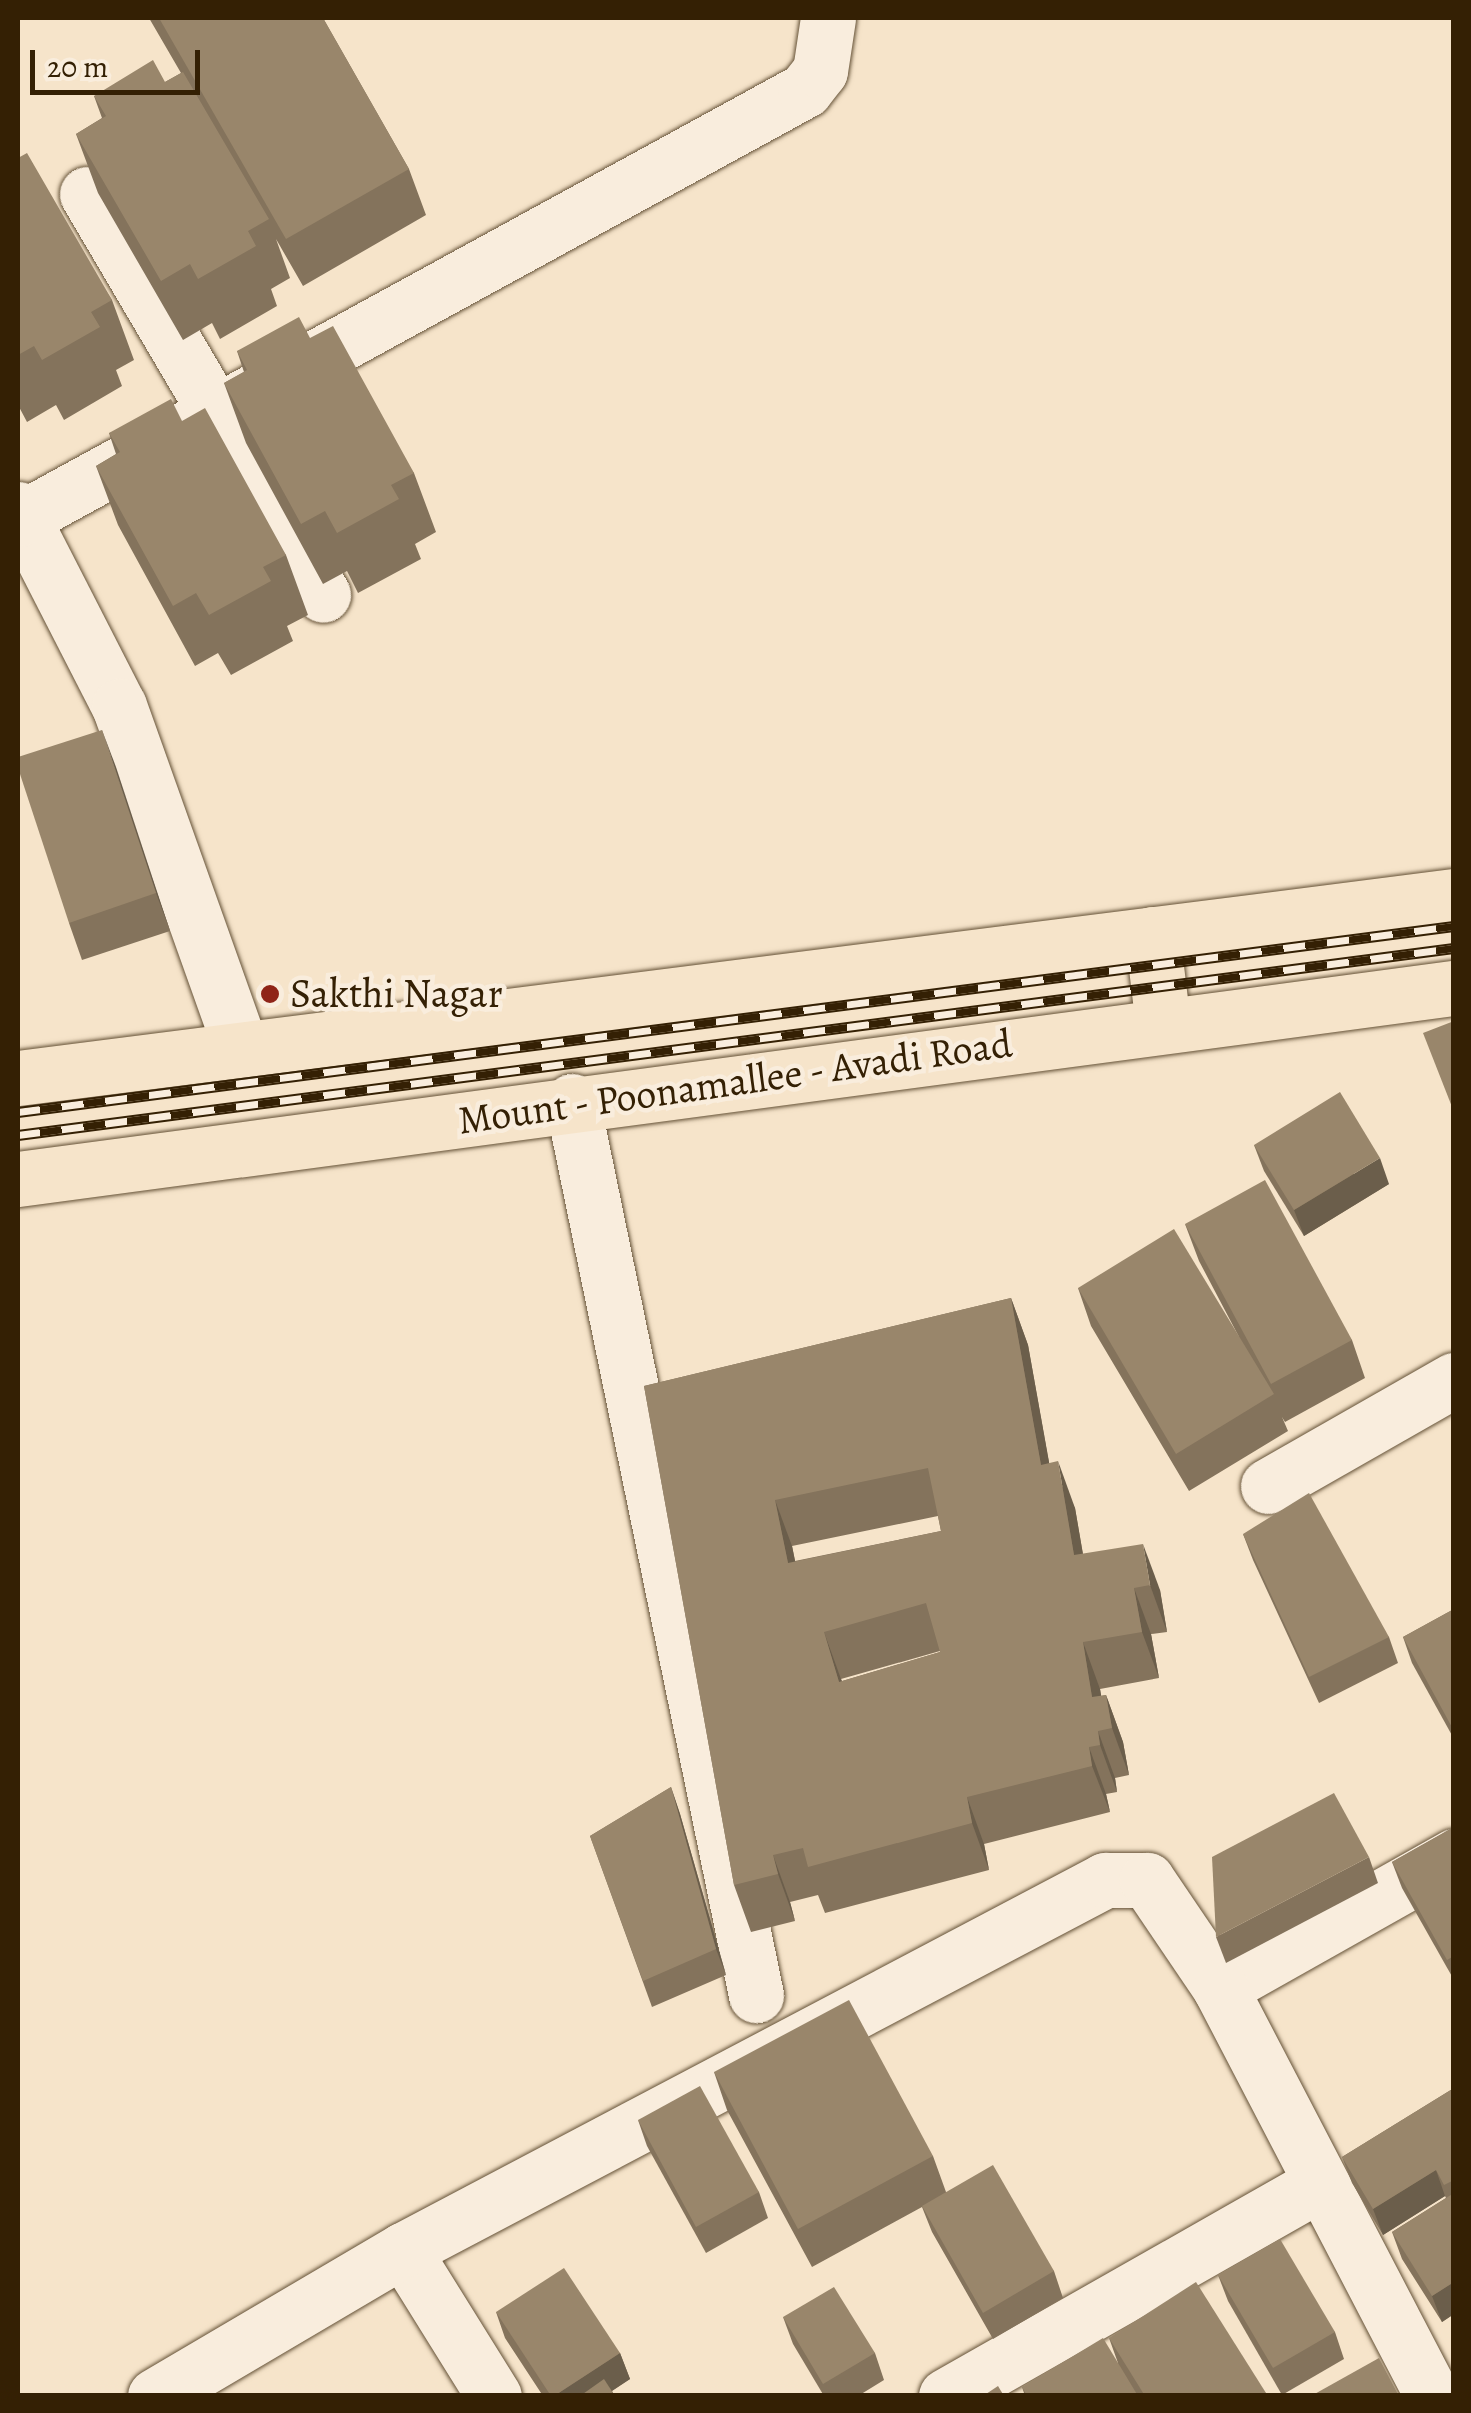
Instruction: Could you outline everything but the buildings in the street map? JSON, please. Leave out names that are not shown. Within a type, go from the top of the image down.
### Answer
[{"type":"main road","points":[[18,1078],[1454,896]]},
{"type":"main road","points":[[1152,934],[1163,1025]]},
{"type":"main road","name":"Mount - Poonamallee - Avadi Road","points":[[18,1180],[572,1101],[1454,988]]},
{"type":"street","points":[[240,1048],[119,706],[20,514],[216,413],[805,90],[820,71],[828,18]]},
{"type":"street","points":[[87,194],[323,595]]},
{"type":"street","points":[[572,1101],[756,1994]]},
{"type":"street","points":[[1268,1486],[1454,1380]]},
{"type":"street","points":[[1220,1988],[1454,1856]]},
{"type":"street","points":[[155,2396],[403,2250],[1105,1880],[1146,1880],[1220,1988],[1318,2185],[1432,2396]]},
{"type":"street","points":[[946,2396],[1318,2185]]},
{"type":"street","points":[[403,2250],[494,2396]]},
{"type":"railway","points":[[18,1112],[1454,926]]},
{"type":"railway","points":[[18,1135],[1454,948]]},
{"type":"place","name":"Sakthi Nagar","points":[[270,994]]}]
